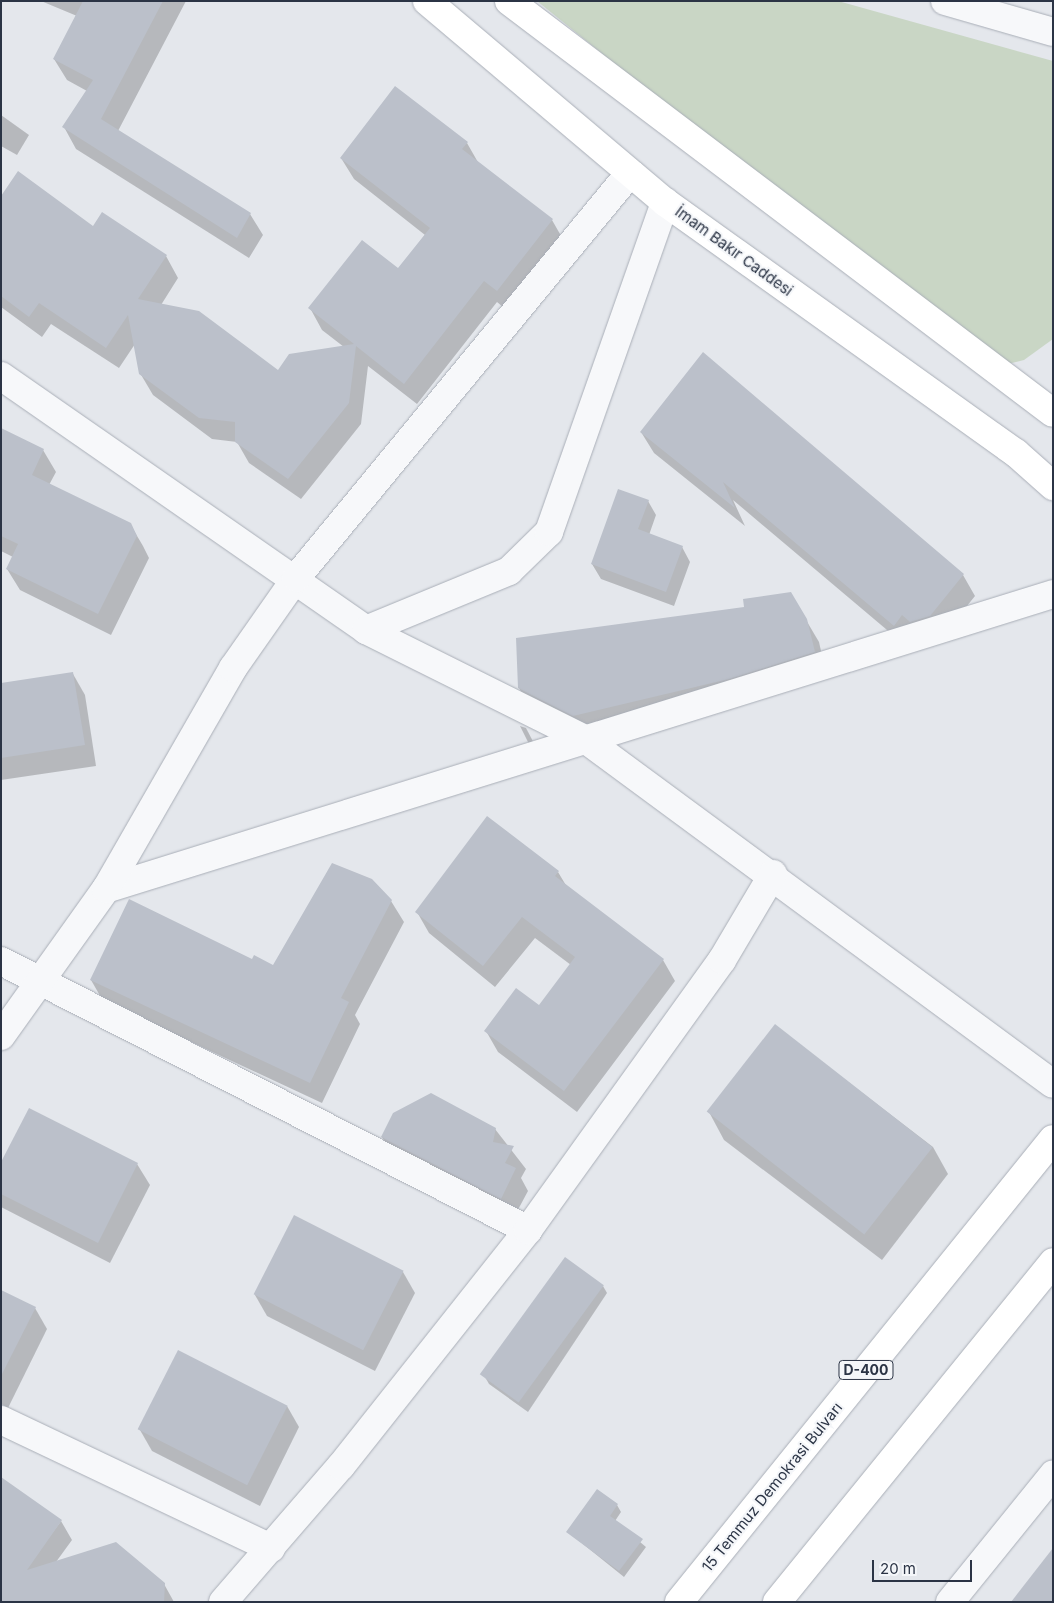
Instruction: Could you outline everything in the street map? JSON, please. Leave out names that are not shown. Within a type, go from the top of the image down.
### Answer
[{"type":"main road","name":"İmam Bakır Caddesi","points":[[427,1],[665,202],[1016,453],[1053,486]]},
{"type":"main road","points":[[509,1],[1050,403]]},
{"type":"main road","name":"15 Temmuz Demokrasi Bulvarı","points":[[679,1602],[1053,1139]]},
{"type":"main road","points":[[777,1602],[1053,1262]]},
{"type":"street","points":[[945,1],[1053,32]]},
{"type":"street","points":[[1,1036],[106,889],[233,668],[296,578],[630,173]]},
{"type":"street","points":[[366,630],[509,570],[549,532],[665,202]]},
{"type":"street","points":[[1,376],[296,578],[366,630],[585,739],[773,874],[1053,1084]]},
{"type":"street","points":[[106,889],[1053,594]]},
{"type":"street","points":[[224,1602],[271,1548],[528,1230],[722,960],[773,874]]},
{"type":"street","points":[[1,961],[528,1230]]},
{"type":"street","points":[[1,1420],[271,1548]]},
{"type":"street","points":[[950,1602],[1053,1475]]},
{"type":"green space","points":[[537,1],[838,1],[1053,61],[1053,339],[1024,360],[991,368]]},
{"type":"building","points":[[83,1],[163,1],[101,119],[251,213],[237,238],[62,127],[93,80],[53,59]]},
{"type":"building","points":[[395,86],[468,142],[462,149],[553,219],[497,291],[484,281],[404,384],[356,346],[349,403],[288,479],[235,442],[235,422],[199,418],[139,374],[128,315],[106,348],[39,303],[29,317],[1,296],[1,196],[18,171],[93,226],[102,212],[167,255],[138,299],[199,311],[278,370],[289,354],[354,344],[308,308],[362,240],[398,268],[430,228],[340,158]]},
{"type":"building","points":[[703,352],[964,574],[930,616],[910,622],[902,615],[894,626],[723,482],[735,508],[640,432]]},
{"type":"building","points":[[1,428],[44,449],[32,475],[131,523],[137,536],[98,614],[6,569],[18,544],[1,536]]},
{"type":"building","points":[[618,489],[649,500],[638,529],[683,546],[666,592],[591,564]]},
{"type":"building","points":[[791,592],[807,619],[815,652],[729,679],[573,716],[518,688],[516,638],[744,607],[743,599]]},
{"type":"building","points":[[73,672],[85,745],[1,758],[1,683]]},
{"type":"building","points":[[487,816],[559,871],[555,876],[664,959],[564,1091],[484,1031],[516,988],[539,1005],[575,957],[522,917],[483,966],[415,912]]},
{"type":"building","points":[[332,863],[372,879],[392,900],[341,998],[349,1002],[310,1083],[90,980],[129,899],[252,959],[254,955],[273,965]]},
{"type":"building","points":[[775,1024],[933,1147],[864,1235],[707,1111]]},
{"type":"building","points":[[431,1093],[496,1128],[493,1142],[514,1146],[505,1163],[516,1168],[501,1199],[381,1137],[393,1113]]},
{"type":"building","points":[[29,1108],[138,1163],[98,1243],[1,1194],[1,1162]]},
{"type":"building","points":[[294,1215],[404,1271],[363,1350],[254,1294]]},
{"type":"building","points":[[565,1257],[604,1285],[519,1403],[480,1374]]},
{"type":"building","points":[[1,1290],[36,1307],[1,1376]]},
{"type":"building","points":[[178,1350],[288,1406],[247,1485],[138,1429]]},
{"type":"building","points":[[1,1477],[62,1520],[27,1570],[116,1542],[165,1583],[164,1602],[1,1602]]},
{"type":"building","points":[[597,1489],[618,1504],[610,1516],[643,1539],[619,1571],[566,1532]]},
{"type":"building","points":[[1053,1548],[1053,1602],[1011,1602]]}]
